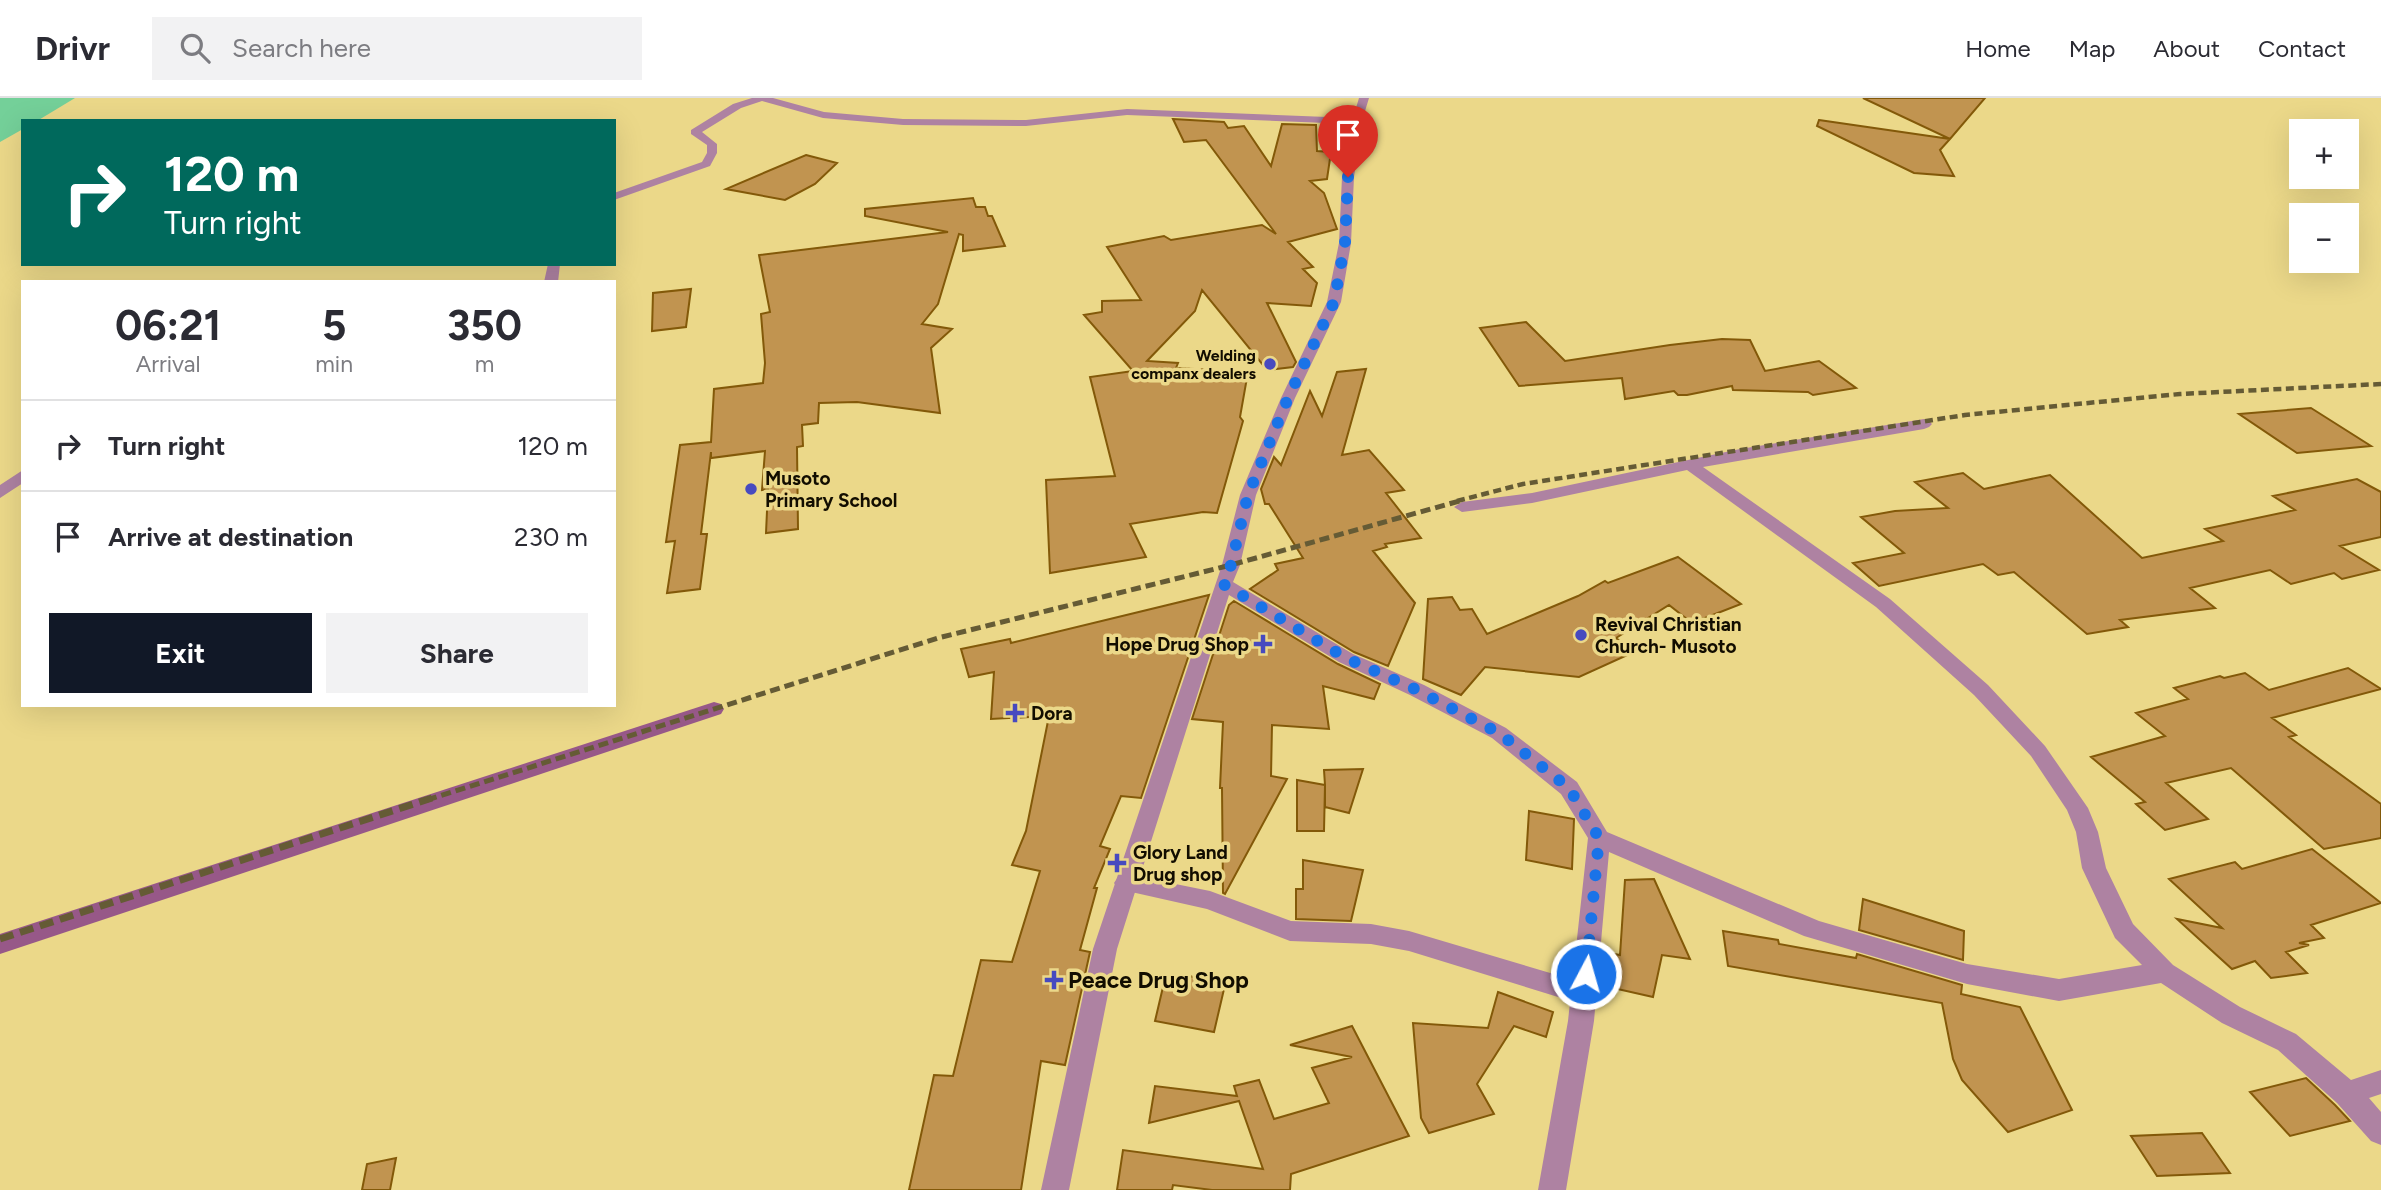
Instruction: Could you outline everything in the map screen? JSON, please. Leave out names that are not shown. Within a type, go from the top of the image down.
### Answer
[{"type":"main road","points":[[0,944],[714,709]]},
{"type":"street","points":[[616,196],[706,164],[712,153],[712,145],[695,132],[737,106],[762,98],[823,115],[903,122],[1026,123],[1127,112],[1357,121]]},
{"type":"street","points":[[1055,1190],[1105,949],[1231,565],[1248,495],[1288,398],[1334,302],[1345,243],[1348,177],[1357,121],[1364,98]]},
{"type":"street","points":[[1462,507],[1532,498],[1740,454],[1924,424]]},
{"type":"street","points":[[1690,465],[1884,603],[1981,690],[2030,743],[2077,808],[2087,832],[2094,867],[2124,932],[2164,972],[2231,1015],[2287,1042],[2347,1094],[2381,1132]]},
{"type":"street","points":[[0,493],[21,477]]},
{"type":"street","points":[[1223,584],[1346,658],[1417,690],[1499,733],[1569,788],[1599,838],[1814,929],[1967,974],[2059,990],[2164,972]]},
{"type":"street","points":[[1552,1190],[1562,1145],[1584,994],[1599,838]]},
{"type":"street","points":[[1126,883],[1210,900],[1290,931],[1371,934],[1409,941],[1584,994]]},
{"type":"street","points":[[2347,1094],[2381,1082]]},
{"type":"green space","points":[[0,98],[75,98],[40,119],[21,119],[21,130],[0,142]]},
{"type":"building","points":[[1863,98],[1985,98],[1950,139]]},
{"type":"building","points":[[1173,119],[1224,122],[1228,128],[1244,126],[1271,166],[1282,124],[1316,125],[1317,151],[1331,152],[1327,179],[1310,181],[1324,193],[1337,229],[1288,242],[1313,267],[1303,269],[1317,283],[1311,306],[1267,303],[1296,362],[1293,367],[1267,370],[1202,290],[1195,311],[1147,361],[1178,363],[1176,368],[1248,372],[1240,417],[1243,421],[1217,513],[1203,512],[1130,524],[1146,557],[1050,573],[1046,480],[1115,476],[1090,377],[1133,371],[1084,315],[1102,312],[1102,301],[1141,300],[1107,247],[1164,236],[1171,240],[1262,225],[1276,234],[1206,140],[1184,142]]},
{"type":"building","points":[[1819,120],[1950,139],[1940,150],[1954,176],[1914,173],[1817,126]]},
{"type":"building","points":[[806,155],[837,163],[815,184],[785,200],[726,189]]},
{"type":"building","points":[[973,198],[976,207],[985,207],[988,216],[992,216],[1005,246],[963,251],[963,235],[959,234],[938,304],[922,324],[952,329],[931,348],[940,413],[857,402],[819,403],[818,423],[802,425],[803,446],[797,447],[798,529],[766,533],[768,489],[762,490],[765,451],[711,458],[711,452],[701,534],[707,534],[700,589],[667,593],[675,541],[666,542],[680,445],[711,442],[714,389],[763,383],[765,363],[761,314],[770,312],[759,255],[948,232],[865,216],[865,209]]},
{"type":"building","points":[[691,289],[686,327],[652,331],[653,293]]},
{"type":"building","points":[[1526,322],[1565,361],[1722,339],[1750,340],[1765,371],[1819,361],[1856,388],[1813,395],[1808,392],[1733,390],[1732,386],[1687,395],[1678,395],[1674,391],[1625,399],[1622,378],[1519,386],[1480,328]]},
{"type":"building","points":[[1366,369],[1342,455],[1369,450],[1404,490],[1386,493],[1421,538],[1385,544],[1387,547],[1373,551],[1415,603],[1388,666],[1354,652],[1250,589],[1278,570],[1275,564],[1303,558],[1269,504],[1265,504],[1261,489],[1274,457],[1281,465],[1310,391],[1322,416],[1337,372]]},
{"type":"building","points":[[2311,408],[2371,446],[2297,453],[2239,414]]},
{"type":"building","points":[[1963,473],[1984,489],[2050,475],[2142,558],[2223,541],[2205,529],[2295,510],[2273,496],[2357,479],[2381,492],[2381,537],[2340,546],[2379,570],[2342,579],[2334,573],[2291,584],[2270,570],[2190,588],[2215,608],[2120,620],[2128,627],[2087,634],[2014,572],[1998,575],[1983,564],[1879,586],[1853,563],[1904,553],[1861,517],[1895,511],[1948,508],[1915,482]]},
{"type":"building","points":[[1678,557],[1741,604],[1692,623],[1669,605],[1616,638],[1634,652],[1579,677],[1485,667],[1461,695],[1423,679],[1428,599],[1452,597],[1460,610],[1472,609],[1487,634],[1578,596],[1605,581],[1608,583]]},
{"type":"building","points":[[1209,595],[1141,798],[1121,796],[1100,846],[1110,849],[1094,888],[1097,888],[1080,950],[1090,952],[1065,1065],[1041,1061],[1021,1190],[909,1190],[934,1075],[953,1076],[981,960],[1012,962],[1040,871],[1012,865],[1026,831],[1049,716],[991,719],[994,672],[969,677],[961,649],[1010,639],[1011,643]]},
{"type":"building","points":[[1234,601],[1338,664],[1380,684],[1374,699],[1323,686],[1329,729],[1272,725],[1271,776],[1287,779],[1225,894],[1220,788],[1223,722],[1192,719],[1229,605]]},
{"type":"building","points":[[2348,668],[2381,689],[2272,718],[2296,735],[2289,737],[2381,804],[2381,838],[2324,849],[2231,768],[2166,783],[2208,819],[2165,830],[2136,804],[2145,802],[2091,757],[2165,736],[2136,713],[2188,699],[2174,688],[2220,676],[2224,678],[2245,673],[2269,690]]},
{"type":"building","points":[[1363,769],[1349,813],[1325,807],[1324,770]]},
{"type":"building","points":[[1297,780],[1325,785],[1324,831],[1297,831]]},
{"type":"building","points":[[1529,811],[1574,819],[1572,869],[1526,860]]},
{"type":"building","points":[[2312,849],[2381,903],[2311,925],[2324,938],[2299,943],[2309,945],[2286,952],[2307,973],[2271,978],[2255,961],[2232,969],[2177,919],[2222,928],[2169,879],[2235,862],[2242,869]]},
{"type":"building","points":[[1303,860],[1363,870],[1351,921],[1296,919],[1296,889],[1303,889]]},
{"type":"building","points":[[1654,879],[1690,959],[1662,955],[1653,997],[1613,988],[1614,954],[1620,955],[1625,880]]},
{"type":"building","points":[[1863,899],[1964,931],[1963,960],[1859,930]]},
{"type":"building","points":[[1723,931],[1778,940],[1779,944],[1856,958],[1857,954],[1962,985],[1961,994],[2020,1007],[2072,1110],[2008,1132],[1962,1080],[1953,1059],[1942,1003],[1728,966]]},
{"type":"building","points":[[1190,976],[1224,989],[1214,1032],[1155,1021],[1163,987],[1187,991]]},
{"type":"building","points":[[1498,992],[1553,1012],[1546,1037],[1514,1026],[1477,1084],[1494,1114],[1429,1133],[1421,1118],[1413,1023],[1488,1028]]},
{"type":"building","points":[[1352,1026],[1409,1136],[1291,1174],[1290,1190],[1212,1190],[1173,1185],[1172,1190],[1117,1190],[1123,1150],[1263,1169],[1239,1101],[1149,1123],[1155,1086],[1237,1096],[1234,1086],[1259,1080],[1274,1119],[1329,1103],[1312,1068],[1352,1057],[1290,1045]]},
{"type":"building","points":[[2306,1078],[2350,1121],[2290,1136],[2250,1092]]},
{"type":"building","points":[[2202,1133],[2230,1173],[2157,1176],[2131,1136]]},
{"type":"building","points":[[396,1158],[390,1190],[362,1190],[367,1164]]},
{"type":"railway","points":[[1457,501],[1523,484],[1965,415],[2180,394],[2381,384]]},
{"type":"railway","points":[[427,800],[938,638],[1231,565],[1463,500]]},
{"type":"railway","points":[[0,939],[432,798]]},
{"type":"place","name":"Welding companx dealers","points":[[1270,364]]},
{"type":"place","name":"Musoto Primary School","points":[[751,489]]},
{"type":"place","name":"Revival Christian Church- Musoto","points":[[1581,635]]},
{"type":"place","name":"Hope Drug Shop","points":[[1263,644]]},
{"type":"place","name":"Dora","points":[[1015,713]]},
{"type":"place","name":"Glory Land Drug shop","points":[[1117,863]]},
{"type":"place","name":"Peace Drug Shop","points":[[1054,980]]},
{"type":"route","points":[[1348,177],[1345,243],[1334,302],[1288,398],[1248,495],[1231,565],[1223,584],[1287,625],[1346,658],[1417,690],[1499,733],[1569,788],[1599,838],[1586,974]]}]
